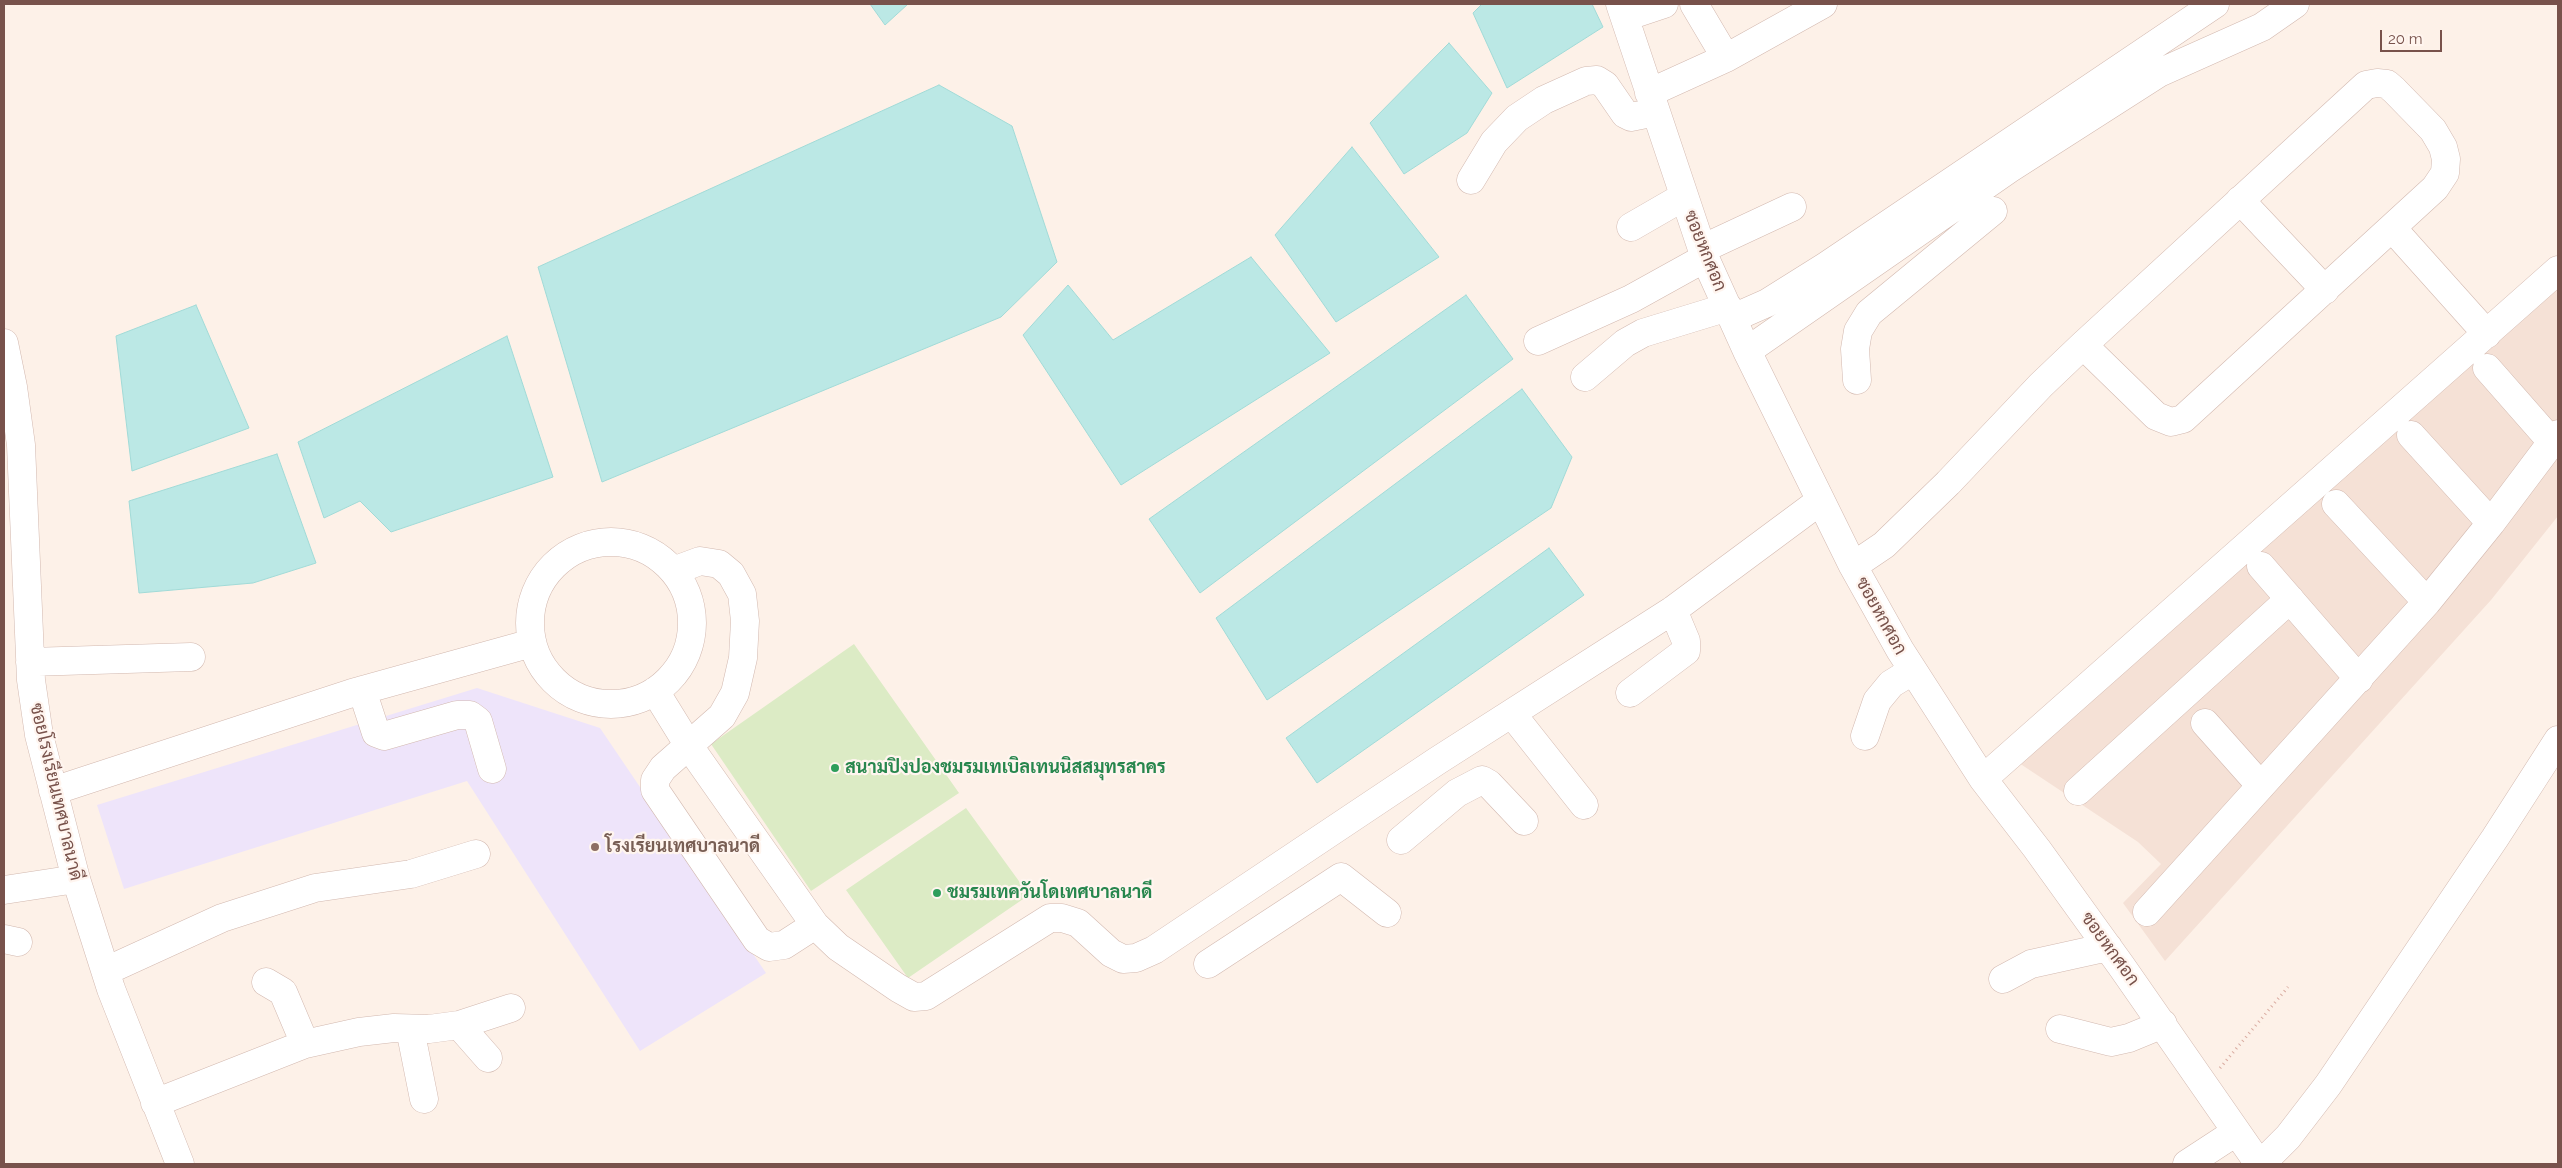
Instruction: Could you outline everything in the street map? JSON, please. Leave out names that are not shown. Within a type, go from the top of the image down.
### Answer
[{"type":"street","points":[[1694,4],[1726,58]]},
{"type":"street","points":[[1471,180],[1494,142],[1517,118],[1544,100],[1586,81],[1597,80],[1604,85],[1625,114],[1631,117],[1663,92],[1822,4]]},
{"type":"street","points":[[1585,377],[1625,343],[1643,333],[1688,321],[1743,310],[1834,261],[2215,4]]},
{"type":"street","points":[[1762,341],[2010,169],[2159,73],[2262,27],[2295,4]]},
{"type":"street","name":"ซอยหกศอก","points":[[1642,8],[1663,92],[1683,197],[1707,250],[1762,341],[1820,501],[1868,556],[1912,671],[1998,766],[2108,947],[2236,1132],[2270,1155]]},
{"type":"street","points":[[1868,556],[1948,484],[2041,386],[2083,345],[2366,84],[2387,84],[2433,130],[2443,147],[2446,159],[2445,173],[2436,188],[2183,418],[2171,422],[2156,416],[2083,345]]},
{"type":"street","points":[[1631,227],[1683,197]]},
{"type":"street","points":[[2240,200],[2325,290]]},
{"type":"street","points":[[1538,341],[1631,299],[1739,231],[1792,207]]},
{"type":"street","points":[[1857,380],[1855,349],[1858,331],[1869,313],[1993,211]]},
{"type":"street","points":[[2393,228],[2487,334]]},
{"type":"street","points":[[1998,766],[2558,270]]},
{"type":"street","points":[[1846,281],[1869,313]]},
{"type":"street","name":"ซอยโรงเรียนเทศบาลนาดี","points":[[4,343],[9,388],[21,445],[30,662],[39,735],[76,879],[106,971],[155,1103],[180,1164]]},
{"type":"street","points":[[2147,912],[2427,602],[2491,523],[2555,438],[2487,368]]},
{"type":"street","points":[[2411,435],[2491,523]]},
{"type":"street","points":[[655,691],[690,746],[815,925],[838,947],[898,988],[914,997],[926,996],[1050,918],[1062,918],[1078,923],[1110,953],[1123,960],[1136,958],[1176,937],[1437,762],[1673,610],[1820,501]]},
{"type":"street","points":[[2336,504],[2427,602]]},
{"type":"street","points":[[604,543],[635,546],[662,560],[673,572],[688,598],[691,612],[689,642],[676,670],[655,691],[634,700],[611,704],[581,698],[567,692],[545,671],[532,643],[530,612],[534,597],[550,570],[574,551],[604,543]]},
{"type":"street","points":[[673,572],[700,561],[719,564],[731,574],[742,594],[744,621],[743,658],[735,693],[722,716],[663,768],[655,780],[655,790],[757,940],[769,947],[784,945],[815,925]]},
{"type":"street","points":[[2262,566],[2359,679]]},
{"type":"street","points":[[2078,791],[2290,599]]},
{"type":"street","points":[[1630,693],[1686,651],[1686,641],[1673,610]]},
{"type":"street","points":[[53,791],[362,690],[532,643]]},
{"type":"street","points":[[30,662],[191,657]]},
{"type":"street","points":[[1865,736],[1877,701],[1891,684],[1912,671]]},
{"type":"street","points":[[362,690],[376,732],[384,736],[457,715],[470,715],[478,721],[492,769]]},
{"type":"street","points":[[1512,714],[1584,805]]},
{"type":"street","points":[[2205,723],[2261,786]]},
{"type":"street","points":[[2270,1155],[2333,1076],[2495,838],[2558,740]]},
{"type":"street","points":[[1437,762],[1457,793]]},
{"type":"street","points":[[1401,840],[1457,793],[1482,780],[1489,784],[1524,821]]},
{"type":"street","points":[[1313,846],[1341,877],[1387,913]]},
{"type":"street","points":[[106,971],[222,918],[315,888],[411,874],[476,854]]},
{"type":"street","points":[[1208,964],[1341,877]]},
{"type":"street","points":[[4,890],[76,879]]},
{"type":"street","points":[[2003,979],[2032,964],[2108,947]]},
{"type":"street","points":[[266,982],[283,992],[306,1044]]},
{"type":"street","points":[[155,1103],[306,1044],[359,1032],[394,1028],[429,1029],[459,1025],[511,1008]]},
{"type":"street","points":[[2060,1029],[2111,1042],[2129,1038],[2163,1024]]},
{"type":"street","points":[[459,1025],[488,1058]]},
{"type":"street","points":[[410,1029],[424,1099]]},
{"type":"street","points":[[2187,1164],[2236,1132]]},
{"type":"path","points":[[2204,1084],[2227,1062],[2288,987]]},
{"type":"shaded area","points":[[2558,280],[2558,516],[2491,600],[2165,961],[2123,903],[2161,864],[2138,842],[2019,763]]},
{"type":"shaded area","name":"โรงเรียนเทศบาลนาดี","points":[[477,688],[600,728],[766,973],[640,1051],[467,781],[124,889],[97,805]]},
{"type":"green space","name":"สนามปิงปองชมรมเทเบิลเทนนิสสมุทรสาคร","points":[[854,644],[959,793],[811,891],[711,744]]},
{"type":"green space","name":"ชมรมเทควันโดเทศบาลนาดี","points":[[966,808],[1029,895],[908,978],[846,890]]},
{"type":"water","points":[[870,4],[908,4],[885,25]]},
{"type":"water","points":[[1482,4],[1592,4],[1603,27],[1507,88],[1473,13]]},
{"type":"water","points":[[1449,43],[1492,93],[1467,133],[1404,174],[1370,123]]},
{"type":"water","points":[[939,85],[1012,126],[1057,262],[1001,317],[602,482],[538,267]]},
{"type":"water","points":[[1352,147],[1439,257],[1336,322],[1275,235]]},
{"type":"water","points":[[1251,257],[1330,353],[1121,485],[1023,335],[1068,285],[1113,340]]},
{"type":"water","points":[[1466,295],[1513,359],[1200,593],[1149,519]]},
{"type":"water","points":[[196,305],[249,428],[132,471],[116,336]]},
{"type":"water","points":[[507,336],[553,477],[391,532],[360,501],[324,518],[298,442]]},
{"type":"water","points":[[1522,389],[1572,457],[1551,508],[1267,700],[1216,618]]},
{"type":"water","points":[[277,454],[316,563],[253,583],[139,593],[129,501]]},
{"type":"water","points":[[1549,548],[1584,595],[1317,783],[1286,738]]},
{"type":"place","name":"สนามปิงปองชมรมเทเบิลเทนนิสสมุทรสาคร","points":[[835,768]]},
{"type":"place","name":"โรงเรียนเทศบาลนาดี","points":[[595,847]]},
{"type":"place","name":"ชมรมเทควันโดเทศบาลนาดี","points":[[937,893]]}]
